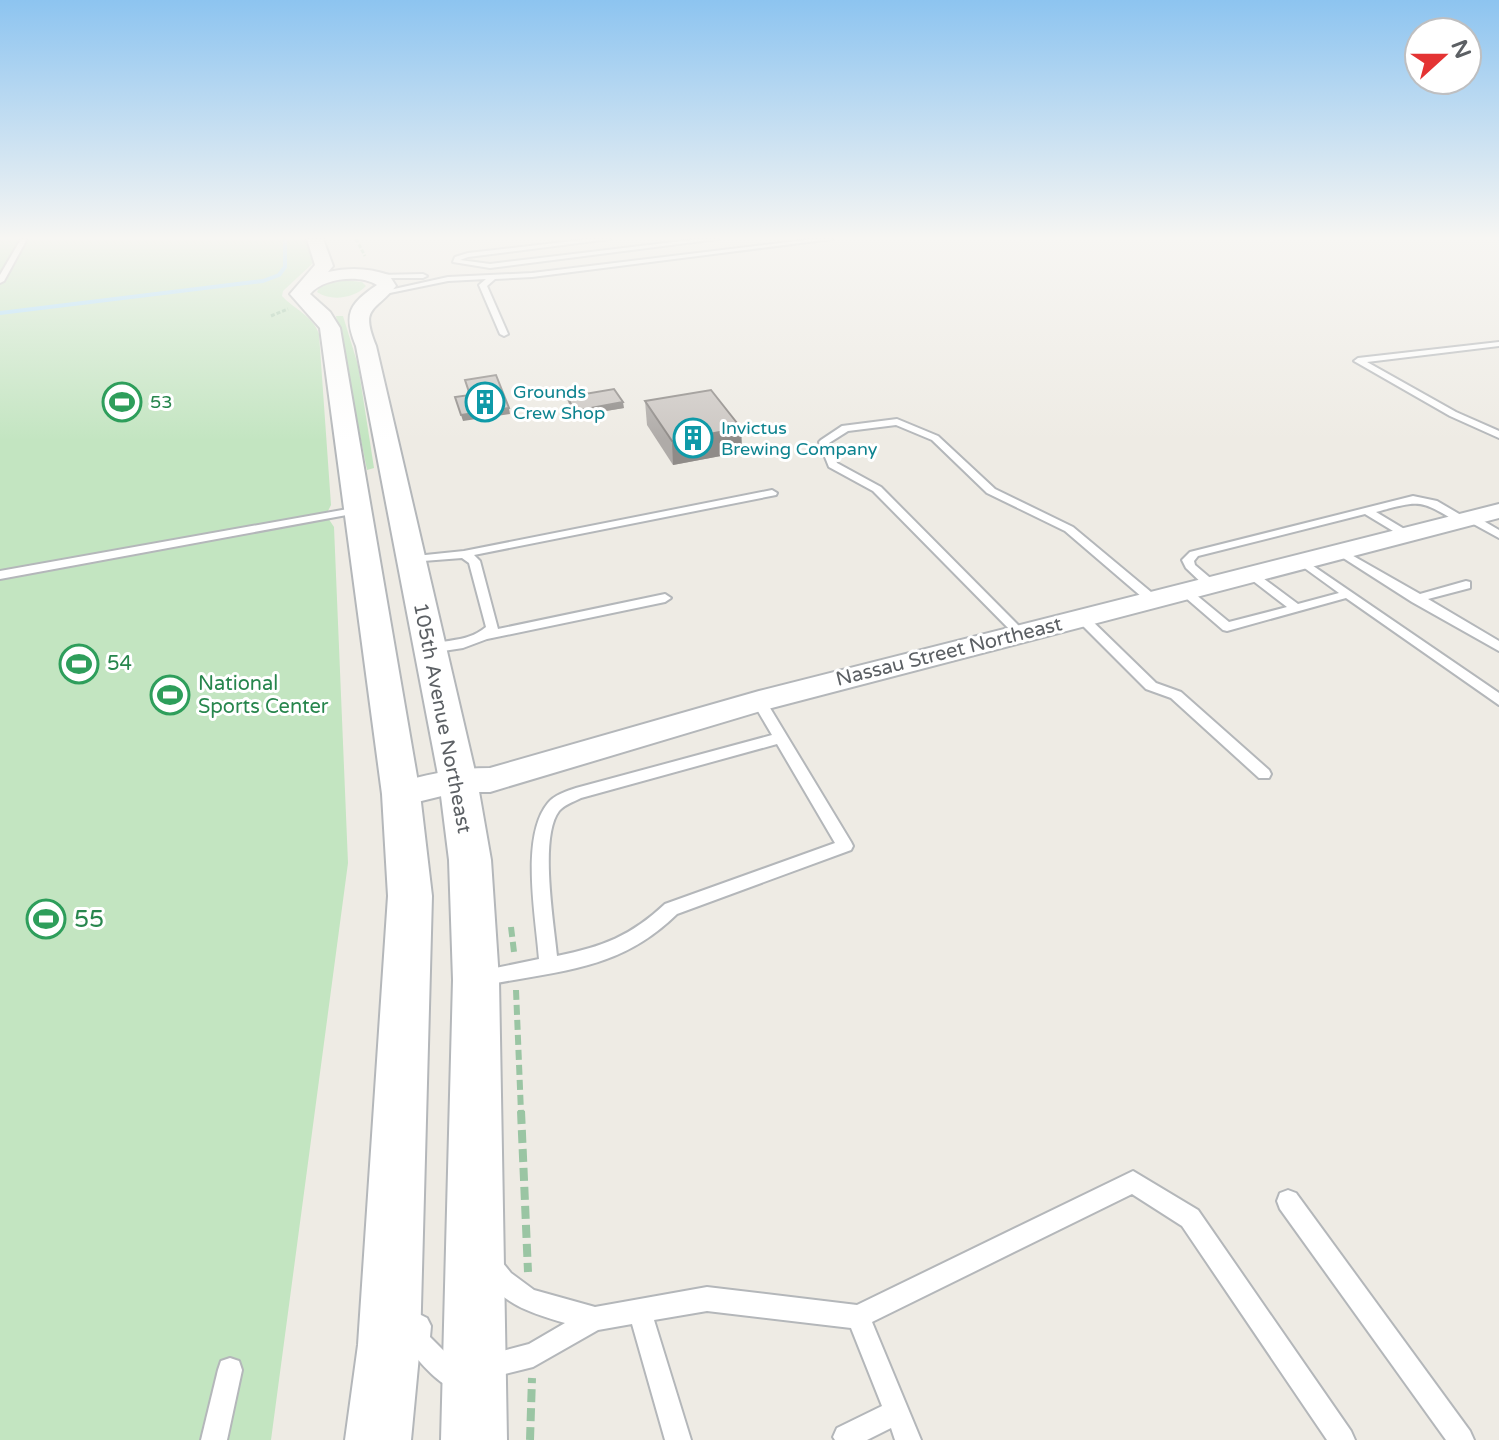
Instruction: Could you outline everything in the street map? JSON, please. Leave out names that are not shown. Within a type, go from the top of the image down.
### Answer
[{"type":"street","points":[[321,306],[330,328],[359,510],[401,794],[410,896],[409,1178],[378,1440]]},
{"type":"street","name":"105th Avenue Northeast","points":[[360,306],[356,318],[366,346],[458,780],[470,860],[476,980],[474,1440]]},
{"type":"street","name":"Nassau Street Northeast","points":[[401,794],[458,780],[490,780],[759,701],[1499,511]]},
{"type":"lane","points":[[492,306],[504,334]]},
{"type":"lane","points":[[1499,344],[1358,361],[1453,414],[1499,435]]},
{"type":"lane","points":[[1021,634],[877,489],[833,465],[824,442],[845,428],[897,422],[935,438],[991,491],[1069,529],[1153,600]]},
{"type":"lane","points":[[410,559],[464,554],[772,493]]},
{"type":"lane","points":[[1348,594],[1227,627],[1198,588],[1188,560],[1194,554],[1413,499],[1433,503],[1499,535]]},
{"type":"lane","points":[[0,575],[359,510]]},
{"type":"lane","points":[[1367,511],[1407,535]]},
{"type":"lane","points":[[1341,552],[1499,647]]},
{"type":"lane","points":[[464,554],[474,561],[492,628],[486,635]]},
{"type":"lane","points":[[1303,562],[1499,700]]},
{"type":"lane","points":[[1252,575],[1296,608]]},
{"type":"lane","points":[[1416,599],[1466,585]]},
{"type":"lane","points":[[430,649],[460,645],[486,635],[665,598]]},
{"type":"lane","points":[[1082,618],[1151,686],[1176,695],[1264,774]]},
{"type":"lane","points":[[476,980],[515,970],[575,963],[630,944],[656,927],[671,909],[845,846],[759,701]]},
{"type":"lane","points":[[549,967],[542,840],[543,826],[554,806],[576,794],[781,738]]},
{"type":"lane","points":[[419,1310],[418,1341],[448,1373],[475,1370],[533,1355],[595,1319],[707,1299],[858,1317],[1133,1182],[1190,1218],[1342,1440]]},
{"type":"lane","points":[[1288,1201],[1461,1440]]},
{"type":"lane","points":[[473,1237],[501,1281],[530,1301],[595,1319]]},
{"type":"lane","points":[[640,1311],[678,1440]]},
{"type":"lane","points":[[858,1317],[908,1440]]},
{"type":"lane","points":[[214,1440],[230,1370]]},
{"type":"lane","points":[[846,1437],[896,1412]]},
{"type":"path","points":[[271,316],[300,306]]},
{"type":"green space","name":"National Sports Center","points":[[0,306],[295,306],[308,317],[319,334],[331,505],[326,515],[334,527],[348,863],[271,1440],[0,1440]]},
{"type":"green space","points":[[336,316],[343,316],[358,365],[374,468],[367,470]]},
{"type":"building","name":"Grounds Crew Shop","points":[[496,375],[509,408],[461,415],[455,397],[470,395],[465,380]]},
{"type":"building","points":[[614,389],[623,402],[575,411],[567,397]]},
{"type":"building","points":[[711,390],[741,428],[672,441],[645,401]]},
{"type":"waterway","points":[[0,313],[56,306]]},
{"type":"place","name":"53","points":[[122,402]]},
{"type":"place","name":"Grounds Crew Shop","points":[[485,402]]},
{"type":"place","name":"Invictus Brewing Company","points":[[693,438]]},
{"type":"place","name":"54","points":[[79,664]]},
{"type":"place","name":"National Sports Center","points":[[170,695]]},
{"type":"place","name":"55","points":[[46,919]]}]
